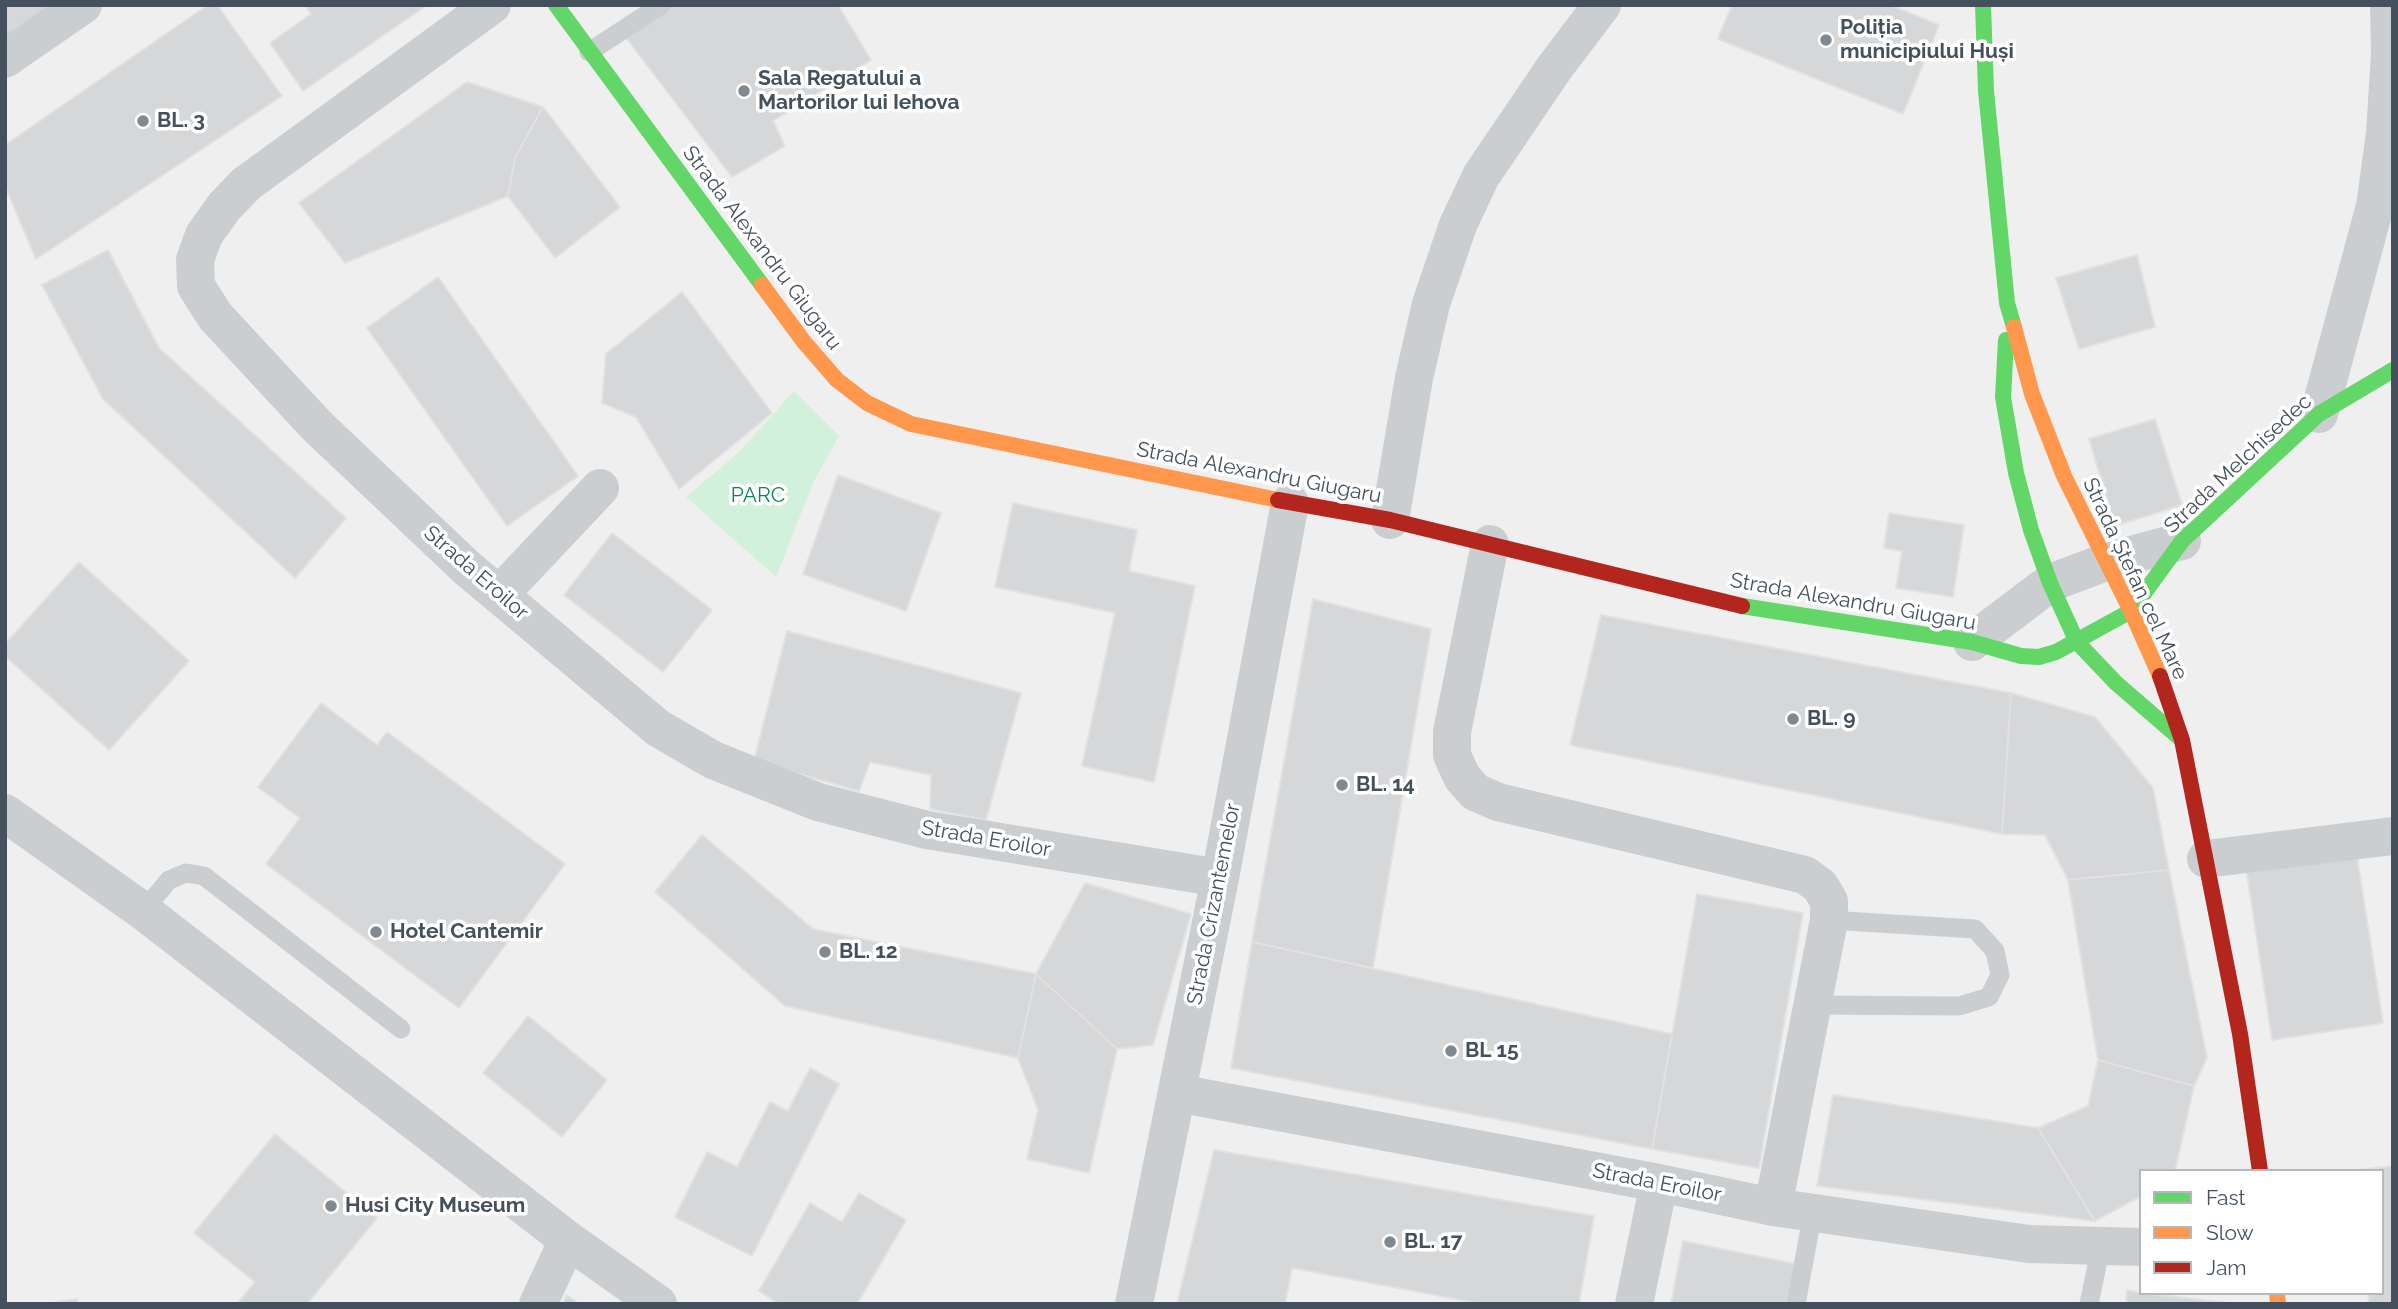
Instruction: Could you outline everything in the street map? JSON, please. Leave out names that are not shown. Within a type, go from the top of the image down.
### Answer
[{"type":"street","points":[[5,59],[83,5]]},
{"type":"street","name":"Strada Eroilor","points":[[492,5],[246,184],[224,206],[204,235],[195,260],[196,286],[215,316],[317,426],[467,568],[658,728],[713,761],[806,797],[927,830],[1220,878]]},
{"type":"street","name":"Strada Alexandru Giugaru","points":[[556,5],[804,342],[838,380],[867,403],[911,424],[1290,503],[1390,520],[1760,610],[1972,642],[2021,656],[2039,657],[2077,642],[2131,611]]},
{"type":"street","points":[[1390,520],[1414,378],[1431,304],[1458,225],[1481,176],[1555,67],[1602,5]]},
{"type":"street","name":"Strada Ștefan cel Mare","points":[[1983,5],[1986,91],[2007,303],[2032,394],[2064,476],[2131,611],[2162,682],[2182,740],[2240,1034],[2260,1169]]},
{"type":"street","points":[[2319,414],[2375,206],[2385,133],[2390,54],[2389,5]]},
{"type":"street","points":[[2007,303],[2003,397],[2016,473],[2031,530],[2050,583],[2077,642],[2116,683],[2182,740]]},
{"type":"street","name":"Strada Melchisedec","points":[[2131,611],[2182,541],[2319,414],[2393,370]]},
{"type":"street","points":[[499,595],[600,488]]},
{"type":"street","name":"Strada Crizantemelor","points":[[1134,1304],[1220,878],[1290,503]]},
{"type":"street","points":[[1972,642],[2050,583],[2106,562],[2182,541]]},
{"type":"street","points":[[1490,544],[1452,732],[1452,755],[1462,776],[1475,792],[1498,802],[1805,876],[1820,886],[1829,901],[1829,920],[1773,1207]]},
{"type":"street","points":[[5,813],[143,911],[568,1240],[658,1304]]},
{"type":"street","points":[[2206,859],[2393,836]]},
{"type":"street","name":"Strada Eroilor","points":[[1177,1093],[1659,1183],[1773,1207],[2029,1244],[2139,1247]]},
{"type":"street","points":[[1634,1304],[1659,1183]]},
{"type":"street","points":[[538,1304],[568,1240]]},
{"type":"lane","points":[[589,52],[661,5]]},
{"type":"lane","points":[[143,911],[169,880],[186,873],[204,876],[401,1029]]},
{"type":"lane","points":[[1813,1005],[1959,1006],[1989,997],[2000,975],[1995,951],[1975,929],[1829,920]]},
{"type":"lane","points":[[1796,1304],[1813,1212]]},
{"type":"lane","points":[[2089,1304],[2101,1246]]},
{"type":"green space","name":"PARC","points":[[794,391],[839,436],[813,483],[776,577],[686,497],[738,453]]},
{"type":"building","points":[[5,5],[65,5],[9,42],[5,35]]},
{"type":"building","name":"BL. 3","points":[[208,5],[217,5],[282,96],[36,259],[5,186],[5,145]]},
{"type":"building","points":[[305,5],[427,5],[303,91],[270,43],[311,14]]},
{"type":"building","name":"Sala Regatului a Martorilor lui Iehova","points":[[661,5],[838,5],[871,60],[773,121],[785,146],[732,177],[621,31]]},
{"type":"building","name":"Poliția municipiului Huși","points":[[1732,5],[1890,5],[1939,25],[1903,114],[1718,39]]},
{"type":"building","points":[[467,82],[543,107],[515,158],[508,196],[345,263],[299,203]]},
{"type":"building","points":[[543,107],[620,207],[555,258],[508,196],[515,158]]},
{"type":"building","points":[[108,250],[159,348],[346,518],[295,578],[103,399],[42,285]]},
{"type":"building","points":[[2137,255],[2155,327],[2079,349],[2056,278]]},
{"type":"building","points":[[438,277],[578,476],[507,526],[367,328]]},
{"type":"building","points":[[682,292],[772,413],[679,489],[636,417],[602,403],[606,354]]},
{"type":"building","points":[[2155,419],[2182,505],[2115,526],[2089,439]]},
{"type":"building","points":[[838,475],[941,513],[906,611],[803,574]]},
{"type":"building","points":[[1013,503],[1137,530],[1129,571],[1195,586],[1154,782],[1082,766],[1115,613],[995,587]]},
{"type":"building","points":[[1889,513],[1964,525],[1953,597],[1896,588],[1902,551],[1884,548]]},
{"type":"building","points":[[612,533],[712,610],[663,672],[564,595]]},
{"type":"building","points":[[79,562],[189,661],[109,750],[5,656],[5,644]]},
{"type":"building","name":"BL. 14","points":[[1313,599],[1431,629],[1373,968],[1252,942]]},
{"type":"building","name":"BL. 9","points":[[1601,615],[2011,693],[2002,834],[1570,745]]},
{"type":"building","points":[[787,631],[1021,693],[986,820],[930,809],[931,775],[870,762],[859,791],[754,761]]},
{"type":"building","points":[[2011,693],[2095,717],[2153,788],[2169,870],[2068,880],[2045,835],[2002,834]]},
{"type":"building","name":"Hotel Cantemir","points":[[321,703],[377,745],[387,732],[565,864],[459,1008],[266,864],[300,818],[258,787]]},
{"type":"building","name":"BL. 12","points":[[702,835],[813,929],[1036,974],[1018,1058],[785,1006],[655,892]]},
{"type":"building","points":[[2356,850],[2383,1023],[2272,1040],[2246,867]]},
{"type":"building","points":[[2169,870],[2207,1058],[2194,1086],[2098,1060],[2068,880]]},
{"type":"building","points":[[1085,883],[1191,914],[1153,1045],[1117,1049],[1036,974]]},
{"type":"building","points":[[1697,894],[1803,913],[1759,1168],[1652,1149]]},
{"type":"building","name":"BL 15","points":[[1252,942],[1672,1034],[1652,1149],[1231,1068]]},
{"type":"building","points":[[1036,974],[1117,1049],[1089,1173],[1027,1159],[1038,1110],[1018,1058]]},
{"type":"building","points":[[528,1016],[607,1080],[562,1137],[483,1073]]},
{"type":"building","points":[[2098,1060],[2194,1086],[2175,1169],[2139,1169],[2139,1197],[2095,1221],[2038,1128],[2088,1106]]},
{"type":"building","points":[[810,1068],[839,1084],[752,1256],[675,1217],[707,1152],[737,1167],[770,1102],[788,1111]]},
{"type":"building","points":[[1833,1095],[2038,1128],[2095,1221],[1817,1186]]},
{"type":"building","points":[[275,1134],[377,1218],[307,1304],[237,1304],[255,1282],[194,1233]]},
{"type":"building","name":"BL. 17","points":[[1214,1150],[1594,1216],[1579,1304],[1482,1304],[1292,1268],[1285,1304],[1177,1304]]},
{"type":"building","points":[[2393,1166],[2393,1304],[2369,1304],[2368,1295],[2384,1295],[2384,1169],[2367,1169]]},
{"type":"building","points":[[859,1193],[906,1220],[857,1304],[779,1304],[759,1291],[810,1203],[842,1222]]},
{"type":"building","points":[[1683,1241],[1795,1264],[1787,1304],[1671,1304]]},
{"type":"building","points":[[2127,1290],[2139,1293],[2139,1295],[2239,1304],[2126,1304]]},
{"type":"building","points":[[567,1295],[579,1304],[563,1304]]},
{"type":"building","points":[[77,1299],[78,1304],[43,1304]]},
{"type":"traffic: fast","points":[[556,5],[762,285]]},
{"type":"traffic: fast","points":[[1983,5],[1986,91],[2007,303],[2014,327]]},
{"type":"traffic: fast","points":[[2006,340],[2003,397],[2016,473],[2031,530],[2050,583],[2077,642],[2116,683],[2182,740]]},
{"type":"traffic: fast","points":[[1742,606],[1972,642],[2021,656],[2039,657],[2056,652],[2131,611],[2182,541],[2319,414],[2393,370]]},
{"type":"traffic: slow","points":[[762,285],[804,342],[837,380],[867,403],[911,424],[1278,500]]},
{"type":"traffic: slow","points":[[2014,327],[2032,394],[2064,476],[2160,676]]},
{"type":"traffic: slow","points":[[2277,1295],[2278,1304]]},
{"type":"traffic: jam","points":[[1278,500],[1390,520],[1742,606]]},
{"type":"traffic: jam","points":[[2160,676],[2182,740],[2240,1034],[2260,1169]]},
{"type":"place","name":"Poliția municipiului Huși","points":[[1826,40]]},
{"type":"place","name":"Sala Regatului a Martorilor lui Iehova","points":[[744,91]]},
{"type":"place","name":"BL. 3","points":[[143,121]]},
{"type":"place","name":"BL. 9","points":[[1793,719]]},
{"type":"place","name":"BL. 14","points":[[1342,785]]},
{"type":"place","name":"Hotel Cantemir","points":[[376,932]]},
{"type":"place","name":"BL. 12","points":[[825,952]]},
{"type":"place","name":"BL 15","points":[[1451,1051]]},
{"type":"place","name":"Husi City Museum","points":[[331,1206]]},
{"type":"place","name":"BL. 17","points":[[1390,1242]]}]
